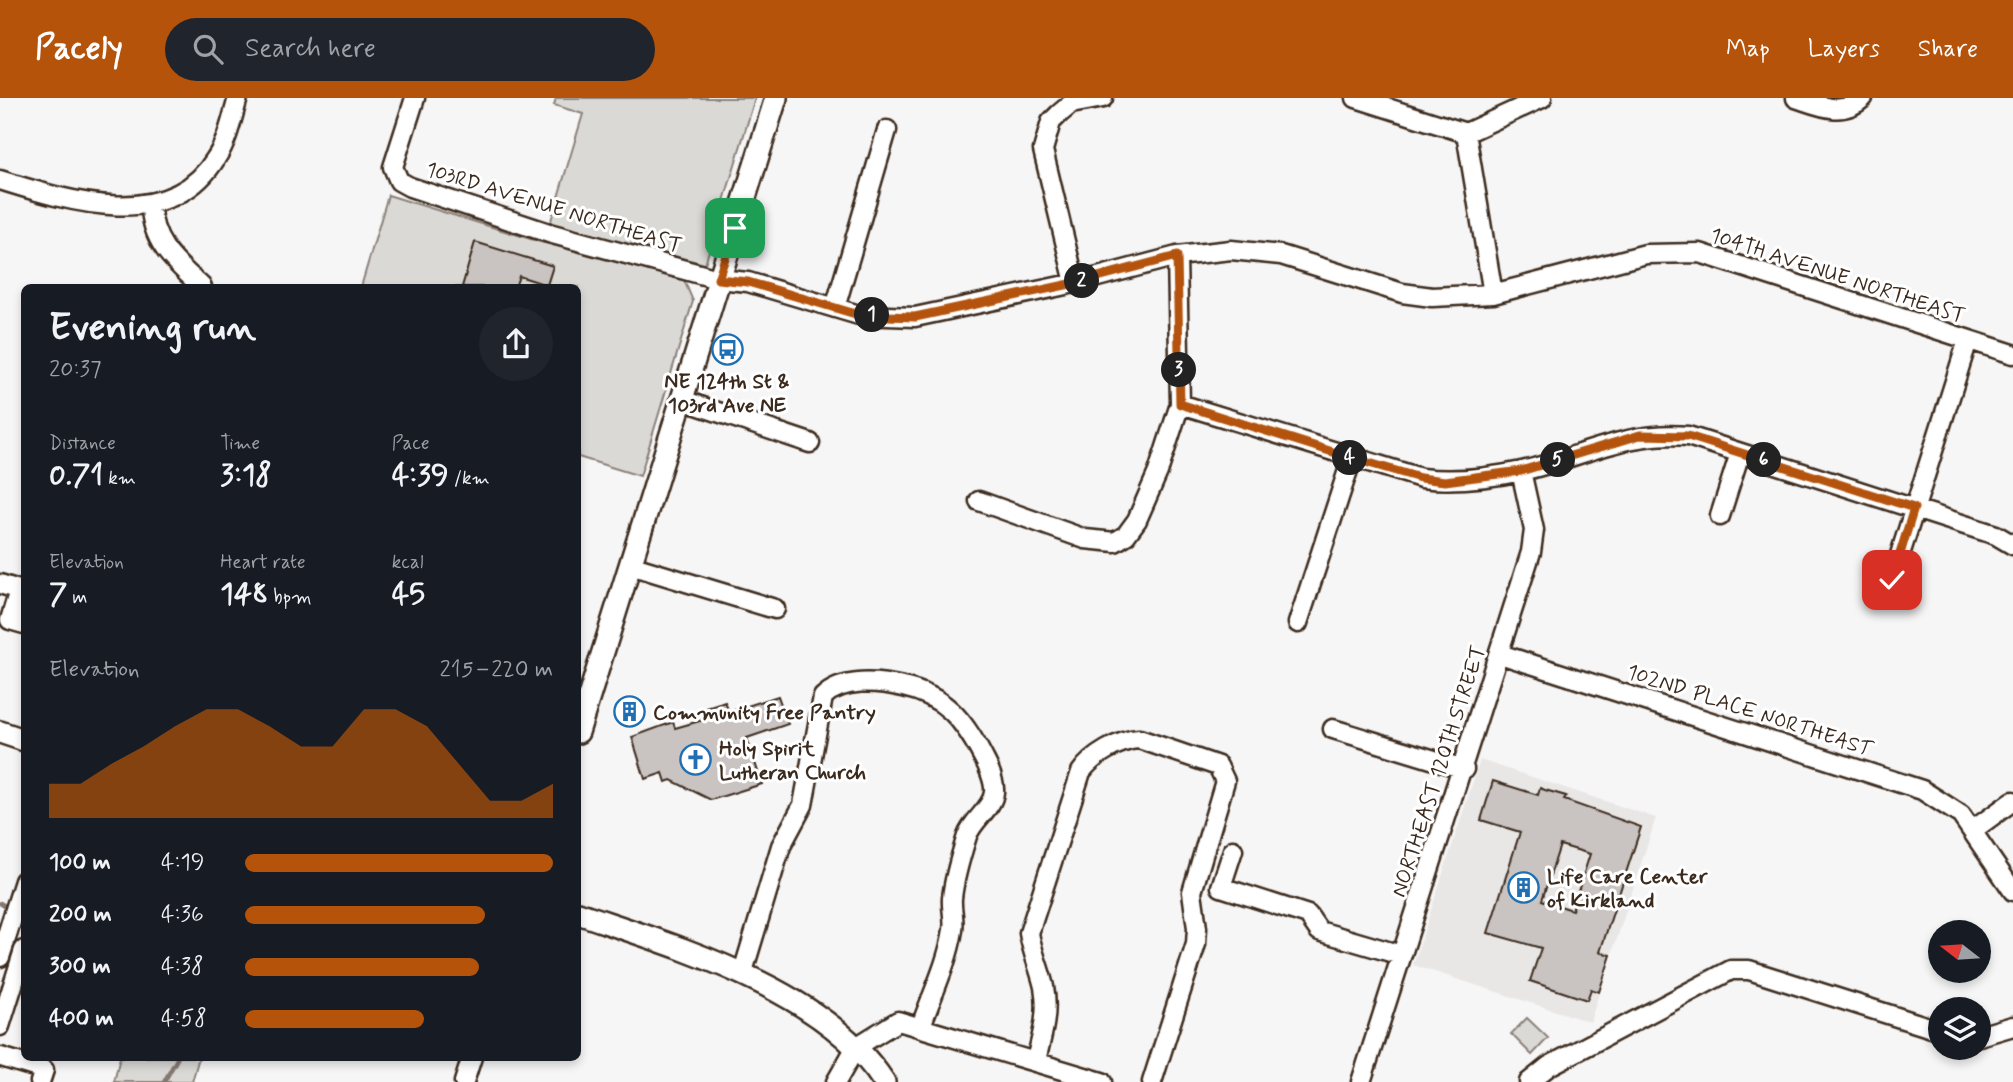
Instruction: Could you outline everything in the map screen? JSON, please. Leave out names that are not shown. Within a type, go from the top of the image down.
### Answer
[{"type":"main road","points":[[581,722],[776,98]]},
{"type":"main road","points":[[0,732],[21,739]]},
{"type":"main road","points":[[581,914],[685,950],[789,997],[856,1047],[884,1082]]},
{"type":"street","points":[[0,180],[83,202],[151,205],[177,194],[202,176],[226,139],[239,98]]},
{"type":"street","name":"103RD AVENUE NORTHEAST","points":[[415,98],[394,173],[399,181],[485,213],[718,279],[748,282],[859,315],[915,317],[1075,283]]},
{"type":"street","points":[[1075,283],[1043,150],[1051,122],[1070,101],[1103,98]]},
{"type":"street","points":[[1356,98],[1466,132],[1542,98]]},
{"type":"street","points":[[1796,98],[1843,109],[1859,102]]},
{"type":"street","points":[[835,308],[887,130]]},
{"type":"street","points":[[1466,132],[1493,294]]},
{"type":"street","points":[[151,205],[151,221],[160,246],[199,284]]},
{"type":"street","name":"104TH AVENUE NORTHEAST","points":[[1075,283],[1177,256],[1231,250],[1281,255],[1402,293],[1432,297],[1493,294],[1646,254],[1700,253],[2013,354]]},
{"type":"street","points":[[979,501],[1085,539],[1115,542],[1126,535],[1138,520],[1158,472],[1180,404],[1177,256]]},
{"type":"street","points":[[1892,580],[1968,340]]},
{"type":"street","points":[[682,400],[810,443]]},
{"type":"street","points":[[1180,404],[1420,478],[1445,481],[1521,471],[1640,435],[1688,436],[1996,535],[2013,545]]},
{"type":"street","points":[[1720,516],[1740,453]]},
{"type":"street","points":[[1298,623],[1352,458]]},
{"type":"street","name":"NORTHEAST 120TH STREET","points":[[1361,1082],[1464,769],[1531,552],[1534,530],[1521,471]]},
{"type":"street","points":[[630,565],[775,609]]},
{"type":"street","points":[[0,584],[19,590],[10,620],[21,623]]},
{"type":"street","name":"102ND PLACE NORTHEAST","points":[[1500,654],[1906,784],[1943,802],[1961,815],[2013,891]]},
{"type":"street","points":[[742,975],[781,846],[803,806],[823,698],[833,688],[847,684],[890,684],[918,690],[935,696],[953,710],[968,728],[986,763],[995,791],[990,805],[976,817],[967,835],[952,899],[953,930],[921,1026]]},
{"type":"street","points":[[1333,729],[1464,769]]},
{"type":"street","points":[[1036,1060],[1046,1014],[1044,988],[1032,955],[1029,933],[1073,797],[1088,761],[1128,740],[1139,740],[1218,766],[1225,781],[1192,892],[1197,928],[1196,944],[1152,1082]]},
{"type":"street","points":[[1973,830],[2013,801]]},
{"type":"street","points":[[1233,850],[1221,887],[1308,915],[1319,931],[1401,955]]},
{"type":"street","points":[[0,957],[21,892]]},
{"type":"street","points":[[0,1026],[21,960]]},
{"type":"street","points":[[1530,1082],[1549,1066],[1731,970],[1749,970],[1928,1027]]},
{"type":"street","points":[[836,1082],[856,1047],[898,1021],[1036,1060],[1102,1082]]},
{"type":"street","points":[[1991,1032],[2013,1026]]},
{"type":"street","points":[[0,1057],[44,1070],[40,1082]]},
{"type":"street","points":[[464,1082],[471,1061]]},
{"type":"shaded area","points":[[556,98],[755,98],[705,264],[550,224],[583,114],[554,105]]},
{"type":"shaded area","points":[[388,195],[537,241],[684,280],[693,301],[640,476],[581,458],[581,284],[362,284]]},
{"type":"shaded area","points":[[1480,760],[1656,818],[1590,1022],[1413,965]]},
{"type":"shaded area","points":[[1527,1018],[1548,1038],[1532,1055],[1511,1034]]},
{"type":"shaded area","points":[[119,1061],[198,1061],[192,1082],[114,1082]]},
{"type":"building","points":[[475,242],[553,266],[547,284],[519,276],[516,284],[463,284]]},
{"type":"building","name":"Holy Spirit Lutheran Church","points":[[778,696],[788,724],[747,738],[762,784],[711,800],[671,780],[666,782],[663,773],[645,779],[632,737],[673,722],[675,728],[710,718],[707,708],[725,702],[729,712]]},
{"type":"building","name":"Life Care Center of Kirkland","points":[[1493,781],[1538,795],[1540,788],[1566,796],[1564,800],[1641,827],[1600,952],[1611,955],[1599,992],[1591,989],[1587,1000],[1530,981],[1541,948],[1488,933],[1520,832],[1481,820]],"holes":[[[1560,845],[1590,854],[1572,910],[1542,900]]]},
{"type":"waterway","points":[[0,903],[11,910]]},
{"type":"waterway","points":[[164,1082],[176,1061]]},
{"type":"place","name":"NE 124th St & 103rd Ave NE","points":[[727,349]]},
{"type":"place","name":"Community Free Pantry","points":[[630,712]]},
{"type":"place","name":"Holy Spirit Lutheran Church","points":[[696,760]]},
{"type":"place","name":"Life Care Center of Kirkland","points":[[1524,888]]},
{"type":"route","points":[[735,228],[718,279],[748,282],[859,315],[915,317],[1075,283],[1177,256],[1180,404],[1420,478],[1445,481],[1521,471],[1640,435],[1688,436],[1914,508],[1892,580]]}]
